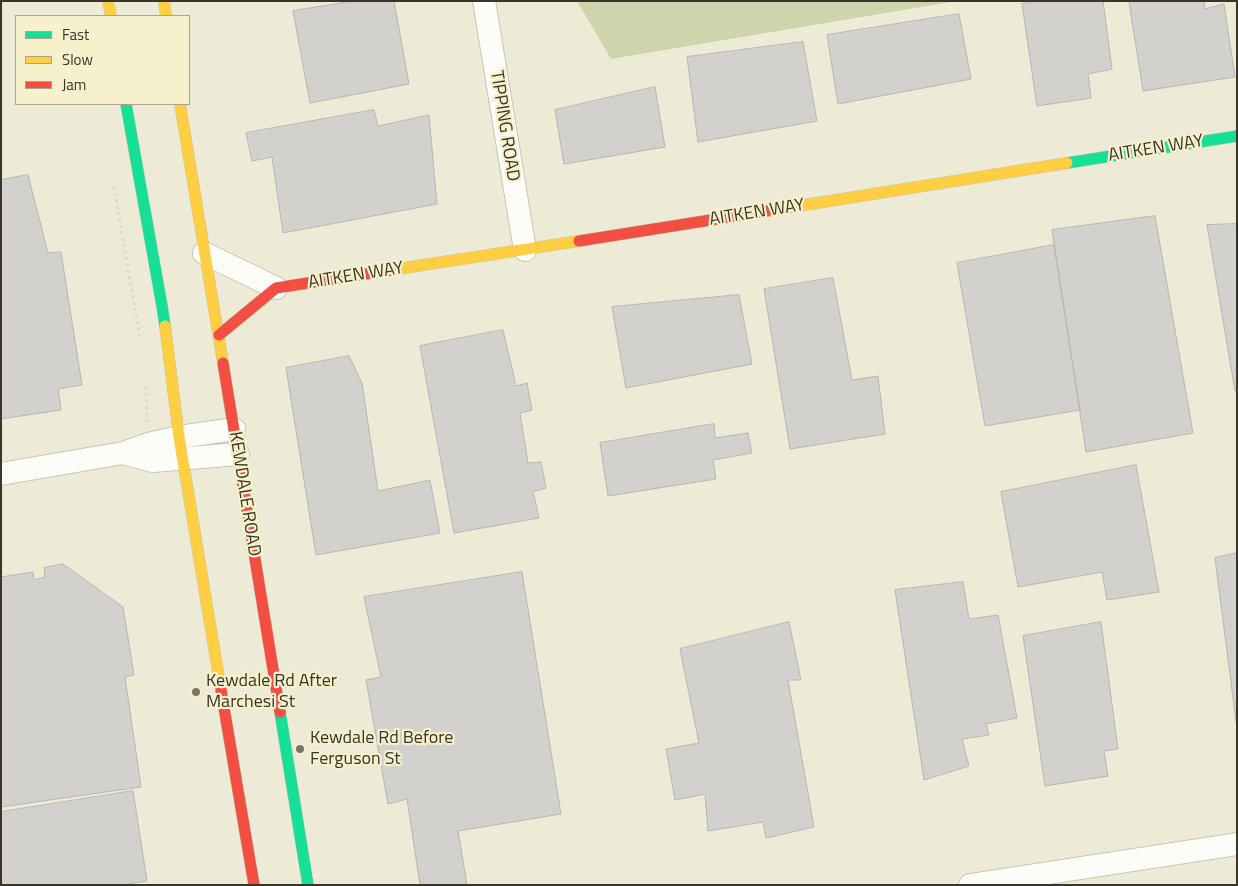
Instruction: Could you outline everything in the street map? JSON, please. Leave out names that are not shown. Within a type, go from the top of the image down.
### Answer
[{"type":"main road","points":[[108,1],[111,15]]},
{"type":"main road","points":[[164,1],[166,15]]},
{"type":"main road","points":[[126,105],[162,306],[182,459],[254,885]]},
{"type":"main road","name":"KEWDALE ROAD","points":[[180,105],[308,885]]},
{"type":"main road","name":"AITKEN WAY","points":[[276,288],[1237,136]]},
{"type":"main road","points":[[219,335],[276,288]]},
{"type":"street","name":"TIPPING ROAD","points":[[484,1],[525,250]]},
{"type":"street","points":[[204,252],[276,288]]},
{"type":"street","points":[[1,474],[123,453],[148,444],[179,437],[234,429]]},
{"type":"street","points":[[123,453],[153,461],[238,454]]},
{"type":"street","points":[[970,885],[1237,844]]},
{"type":"path","points":[[113,182],[141,347]]},
{"type":"path","points":[[146,386],[148,444]]},
{"type":"green space","points":[[577,1],[957,1],[611,59]]},
{"type":"building","points":[[354,1],[394,1],[409,84],[310,103],[293,11]]},
{"type":"building","points":[[1039,1],[1103,1],[1112,69],[1088,74],[1091,98],[1037,106],[1022,4]]},
{"type":"building","points":[[1204,1],[1205,9],[1224,4],[1235,77],[1143,91],[1129,2]]},
{"type":"building","points":[[959,14],[971,79],[838,104],[827,35]]},
{"type":"building","points":[[803,42],[817,121],[698,142],[687,57]]},
{"type":"building","points":[[655,87],[665,147],[564,164],[555,110]]},
{"type":"building","points":[[374,110],[378,126],[429,115],[437,204],[283,233],[272,157],[252,161],[246,133]]},
{"type":"building","points":[[28,175],[48,253],[61,252],[82,385],[58,389],[61,410],[1,419],[1,180]]},
{"type":"building","points":[[1155,216],[1193,433],[1086,452],[1052,230]]},
{"type":"building","points":[[1237,224],[1237,391],[1235,391],[1207,225]]},
{"type":"building","points":[[1054,245],[1080,410],[985,426],[957,263]]},
{"type":"building","points":[[833,278],[852,380],[878,376],[885,434],[790,449],[764,289]]},
{"type":"building","points":[[739,295],[752,364],[626,388],[612,307]]},
{"type":"building","points":[[503,330],[516,386],[527,383],[532,410],[520,413],[528,463],[541,462],[546,488],[533,492],[539,518],[454,533],[420,346]]},
{"type":"building","points":[[349,356],[362,383],[378,491],[430,480],[440,533],[316,555],[286,368]]},
{"type":"building","points":[[714,424],[715,438],[748,433],[752,453],[713,460],[716,479],[608,496],[600,443]]},
{"type":"building","points":[[1136,465],[1159,592],[1107,600],[1102,572],[1018,587],[1001,492]]},
{"type":"building","points":[[1237,553],[1237,729],[1215,558]]},
{"type":"building","points":[[63,564],[123,607],[134,675],[125,677],[141,787],[1,807],[1,577],[33,572],[34,580],[45,577],[44,568]]},
{"type":"building","points":[[522,572],[561,814],[458,831],[467,885],[420,885],[407,799],[388,804],[366,680],[381,677],[364,597]]},
{"type":"building","points":[[963,582],[969,619],[998,615],[1017,718],[986,724],[989,735],[962,739],[969,766],[924,780],[895,590]]},
{"type":"building","points":[[789,622],[801,680],[788,680],[814,827],[766,838],[763,822],[708,831],[705,794],[675,800],[666,749],[699,743],[680,649]]},
{"type":"building","points":[[1101,622],[1118,749],[1104,751],[1108,776],[1045,786],[1023,636]]},
{"type":"building","points":[[133,791],[147,881],[122,885],[1,885],[1,812]]},
{"type":"traffic: fast","points":[[126,105],[165,326]]},
{"type":"traffic: fast","points":[[1067,163],[1237,136]]},
{"type":"traffic: fast","points":[[280,712],[308,885]]},
{"type":"traffic: slow","points":[[108,1],[111,15]]},
{"type":"traffic: slow","points":[[164,1],[166,15]]},
{"type":"traffic: slow","points":[[180,105],[223,363]]},
{"type":"traffic: slow","points":[[767,211],[1067,163]]},
{"type":"traffic: slow","points":[[391,270],[579,241]]},
{"type":"traffic: slow","points":[[165,326],[179,437],[221,690]]},
{"type":"traffic: jam","points":[[579,241],[767,211]]},
{"type":"traffic: jam","points":[[219,335],[276,288],[391,270]]},
{"type":"traffic: jam","points":[[223,363],[280,712]]},
{"type":"traffic: jam","points":[[221,690],[254,885]]},
{"type":"place","name":"Kewdale Rd After Marchesi St","points":[[196,692]]},
{"type":"place","name":"Kewdale Rd Before Ferguson St","points":[[300,749]]}]
